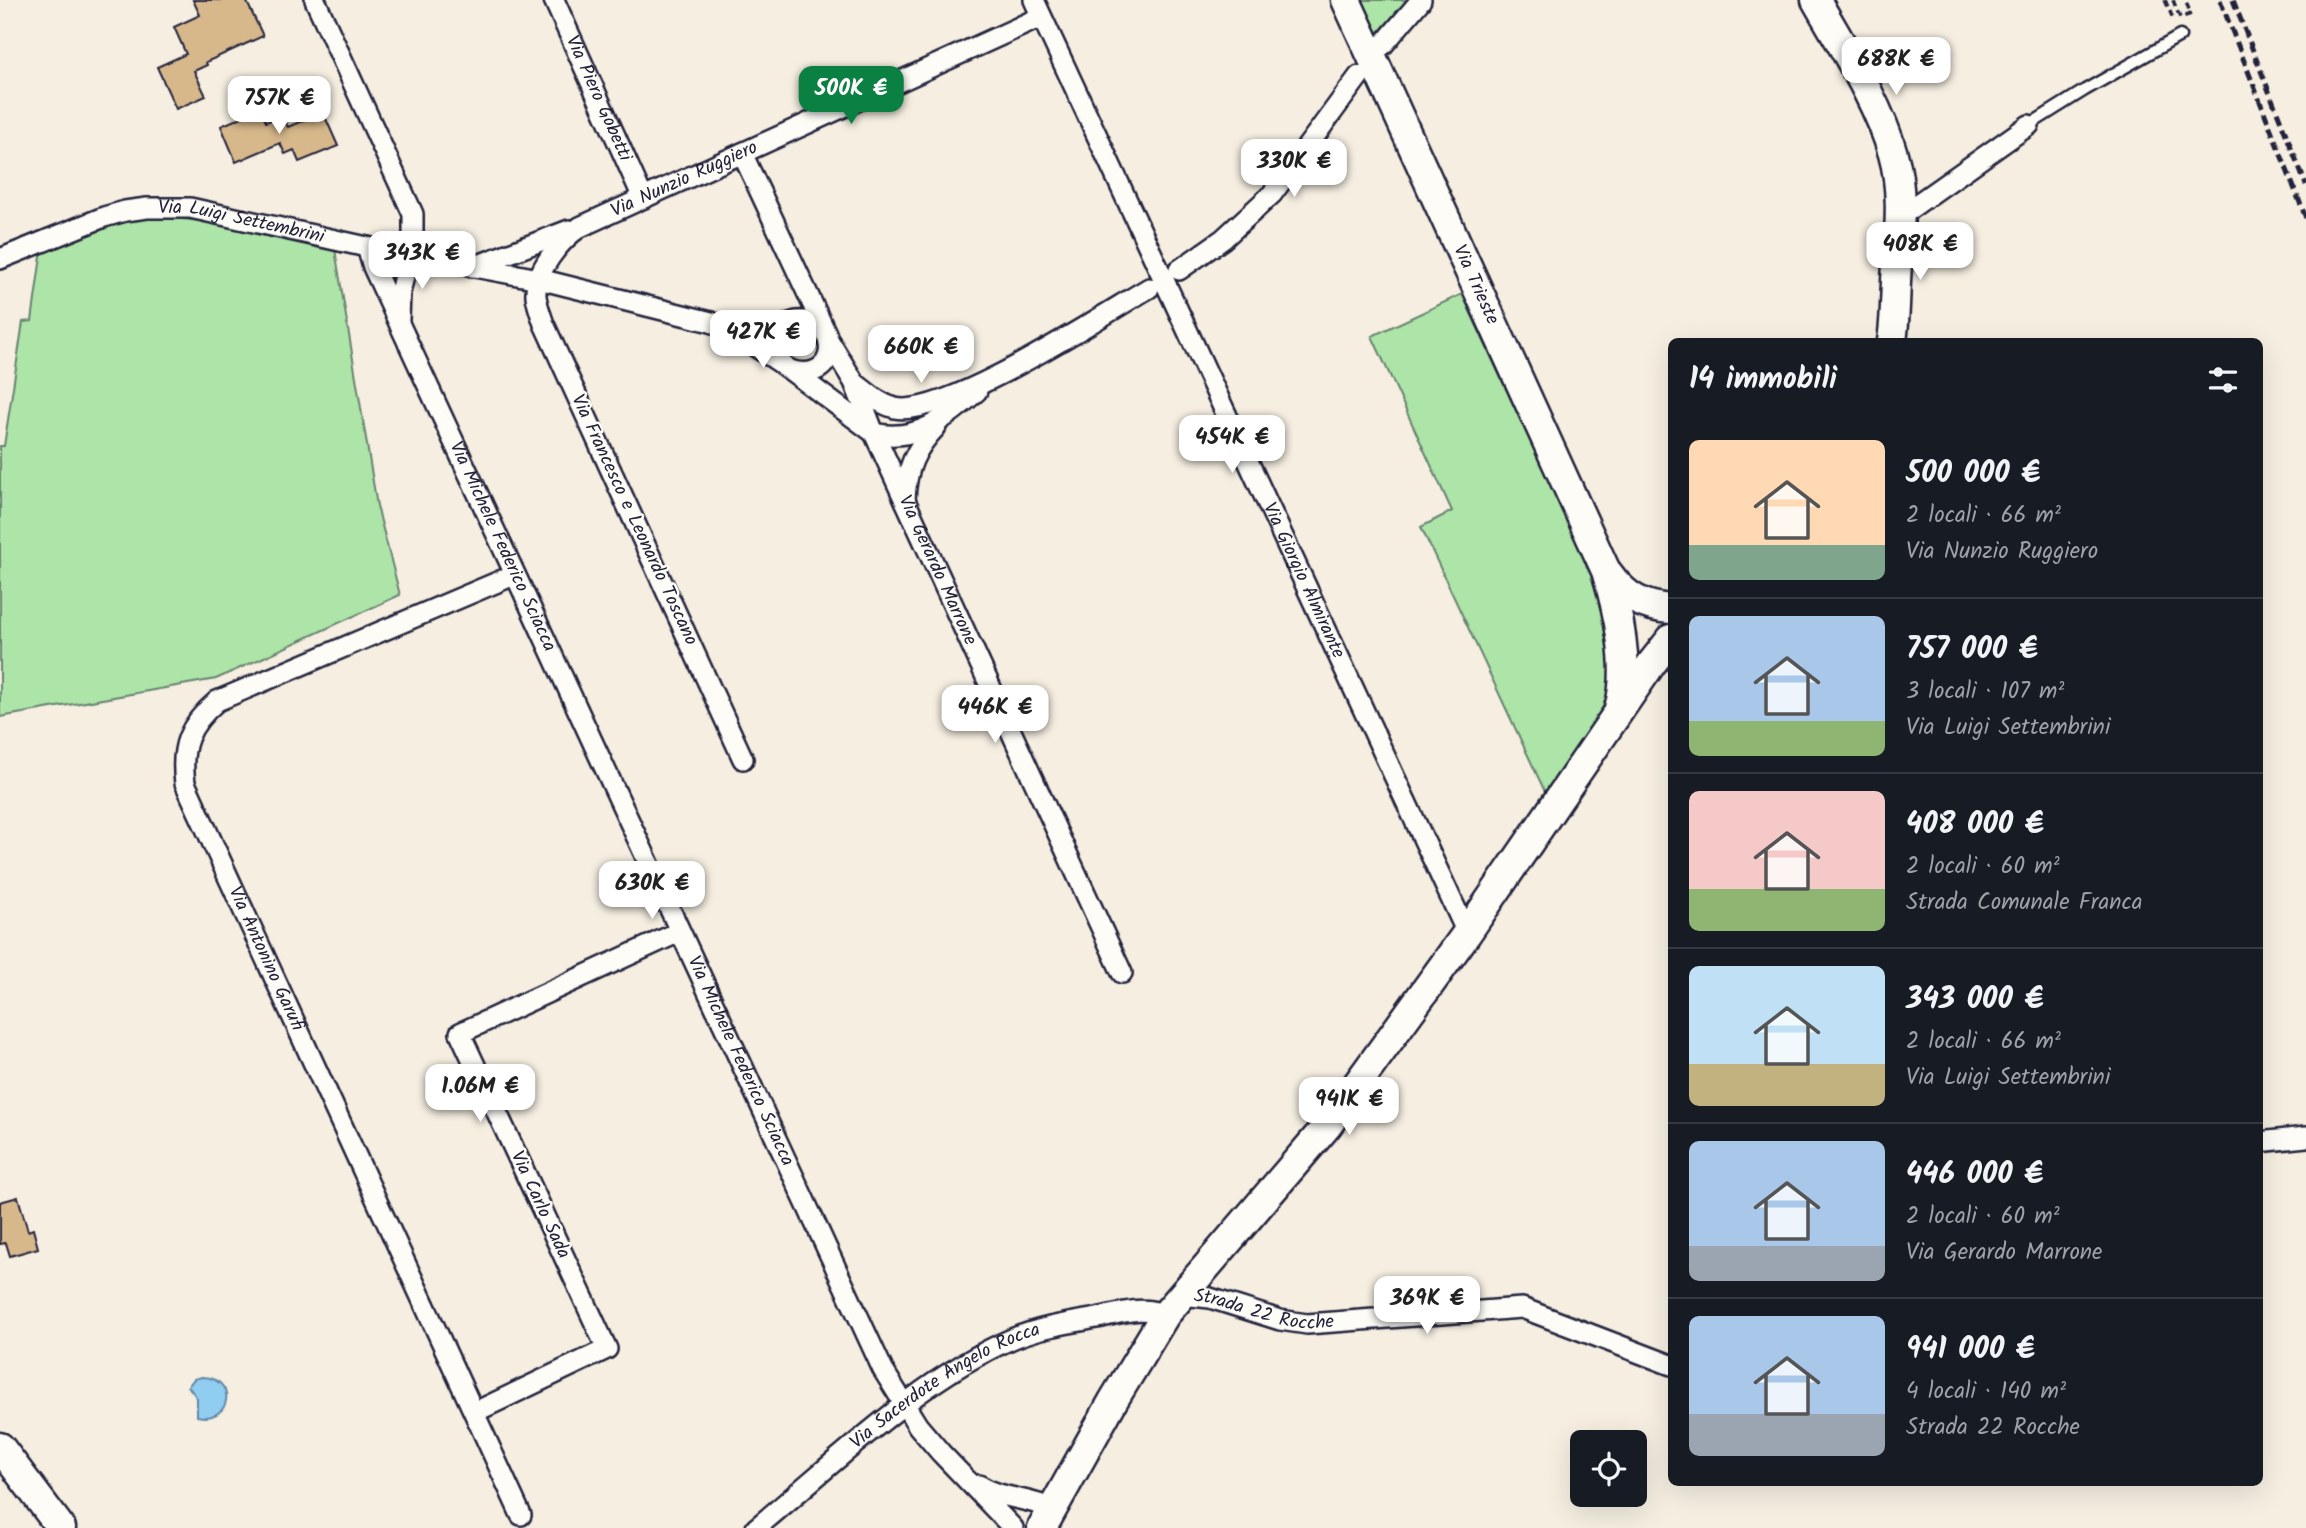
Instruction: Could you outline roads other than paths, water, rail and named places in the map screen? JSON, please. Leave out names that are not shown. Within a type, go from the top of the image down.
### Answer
[{"type":"street","points":[[315,0],[413,214],[414,237],[400,293],[399,323]]},
{"type":"street","name":"Via Piero Gobetti","points":[[554,0],[643,198]]},
{"type":"street","name":"Via Trieste","points":[[1346,0],[1606,571],[1627,607]]},
{"type":"street","points":[[1383,45],[1421,0]]},
{"type":"street","points":[[1816,0],[1886,131],[1894,156],[1899,184],[1900,216],[1892,338]]},
{"type":"street","name":"Via Nunzio Ruggiero","points":[[539,279],[554,249],[580,227],[742,153],[1037,8]]},
{"type":"street","name":"Via Giorgio Almirante","points":[[1037,8],[1468,933]]},
{"type":"street","points":[[1179,270],[1223,239],[1272,194],[1359,76]]},
{"type":"street","points":[[1900,216],[2029,125]]},
{"type":"street","points":[[742,153],[828,337],[854,382],[880,402],[897,408],[915,409],[987,382],[1149,288]]},
{"type":"street","name":"Via Luigi Settembrini","points":[[0,259],[125,211],[166,206],[217,213],[367,247],[539,279],[711,323],[733,332],[785,367],[874,433]]},
{"type":"street","points":[[473,267],[580,227]]},
{"type":"street","name":"Via Michele Federico Sciacca","points":[[367,247],[373,267],[514,575],[883,1370],[904,1405],[941,1453],[966,1477]]},
{"type":"street","points":[[0,252],[23,250]]},
{"type":"street","name":"Via Francesco e Leonardo Toscano","points":[[539,279],[536,294],[544,324],[743,759]]},
{"type":"street","points":[[804,320],[813,322],[828,337],[827,359],[822,366],[806,373],[797,373],[785,367],[776,348],[777,339],[788,325],[804,320]]},
{"type":"street","name":"Via Gerardo Marrone","points":[[854,382],[874,433],[1122,973]]},
{"type":"street","points":[[905,501],[905,485],[914,455],[921,443],[939,423],[987,382]]},
{"type":"street","points":[[874,433],[902,435],[939,423]]},
{"type":"street","name":"Via Antonino Garufi","points":[[514,575],[217,701],[200,715],[188,736],[182,761],[185,783],[521,1515]]},
{"type":"street","points":[[1616,718],[1624,687],[1627,607]]},
{"type":"street","points":[[1627,607],[1668,610]]},
{"type":"street","points":[[1627,607],[1631,646],[1638,653],[1647,656],[1665,646]]},
{"type":"street","points":[[966,1477],[994,1492],[1031,1500],[1047,1519],[1113,1401],[1174,1305],[1327,1126],[1468,933],[1665,646]]},
{"type":"street","name":"Via Carlo Sada","points":[[475,1412],[607,1349],[460,1033],[679,932]]},
{"type":"street","points":[[2263,1142],[2306,1137]]},
{"type":"street","name":"Strada 22 Rocche","points":[[1174,1305],[1210,1298],[1280,1320],[1307,1324],[1522,1308],[1668,1364]]},
{"type":"street","name":"Via Sacerdote Angelo Rocca","points":[[756,1528],[904,1405],[971,1360],[1037,1330],[1174,1305]]},
{"type":"street","points":[[0,1447],[61,1528]]},
{"type":"street","points":[[966,1477],[1013,1528]]},
{"type":"lane","points":[[2029,125],[2180,36]]},
{"type":"water","points":[[194,1379],[214,1379],[225,1392],[223,1407],[209,1417],[197,1416],[197,1398],[188,1386]]},
{"type":"railway","points":[[2220,0],[2306,218]]},
{"type":"railway","points":[[2233,0],[2306,185]]}]
